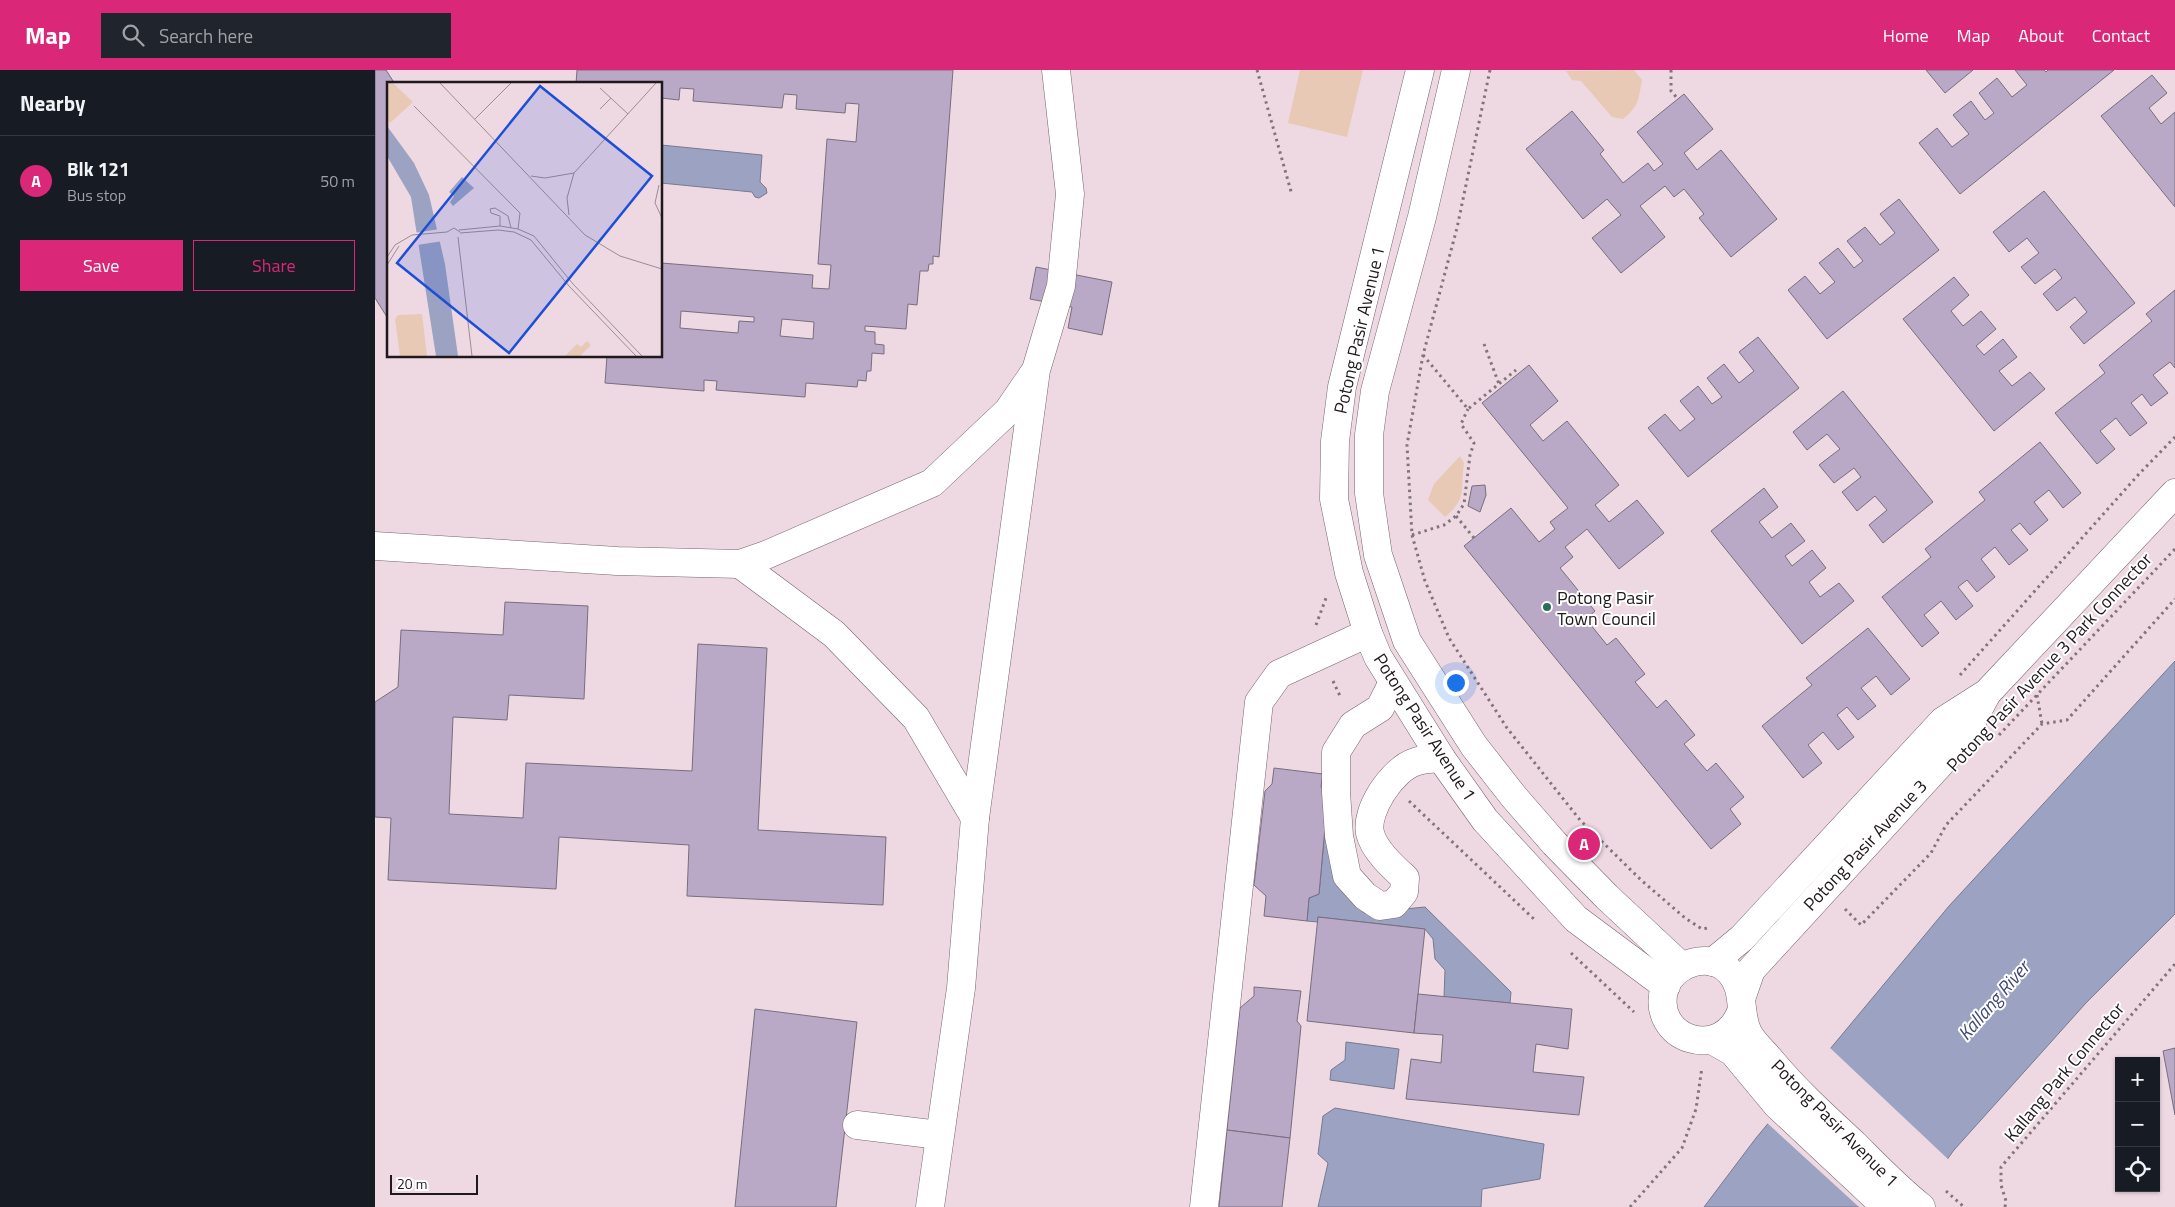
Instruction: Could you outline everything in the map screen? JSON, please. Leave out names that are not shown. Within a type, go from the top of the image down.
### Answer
[{"type":"street","points":[[930,1207],[961,988],[975,818],[1036,370],[1061,286],[1070,194],[1056,70]]},
{"type":"street","name":"Potong Pasir Avenue 1","points":[[1420,70],[1342,387],[1335,441],[1334,499],[1349,573],[1367,633],[1393,682],[1441,758],[1485,820],[1576,918],[1674,976]]},
{"type":"street","name":"Potong Pasir Avenue 1","points":[[1456,70],[1422,216],[1375,391],[1369,435],[1369,493],[1378,555],[1407,642],[1474,746],[1513,797],[1607,897],[1674,976]]},
{"type":"street","points":[[375,546],[617,561],[740,564],[766,556],[932,483],[1008,411],[1036,370]]},
{"type":"street","name":"Potong Pasir Avenue 3","points":[[1713,962],[1742,938],[1943,721],[1987,693],[2175,493]]},
{"type":"street","points":[[740,564],[834,634],[915,718],[975,818]]},
{"type":"street","points":[[1204,1207],[1259,702],[1279,674],[1367,633]]},
{"type":"street","points":[[1393,682],[1380,708],[1353,725],[1336,752],[1339,836],[1347,876],[1365,896],[1380,906],[1395,904],[1404,892],[1405,878],[1382,855],[1370,832],[1374,806],[1391,779],[1413,762],[1441,758]]},
{"type":"street","name":"Potong Pasir Avenue 3","points":[[1736,1026],[1751,970],[1962,740],[1987,693]]},
{"type":"street","points":[[1713,962],[1697,962],[1674,976],[1663,998],[1664,1010],[1669,1022],[1677,1032],[1687,1038],[1700,1041],[1736,1026]]},
{"type":"street","name":"Potong Pasir Avenue 1","points":[[1713,962],[1731,972],[1736,1026],[1777,1105],[1886,1207]]},
{"type":"street","name":"Potong Pasir Avenue 1","points":[[1736,1026],[1790,1083],[1921,1207]]},
{"type":"street","points":[[857,1125],[939,1135]]},
{"type":"path","points":[[1257,70],[1292,195]]},
{"type":"path","points":[[1490,70],[1457,228],[1423,355],[1407,445],[1412,535],[1425,581],[1449,638],[1484,694],[1519,743],[1580,820],[1641,880],[1685,918],[1701,929],[1714,927]]},
{"type":"path","points":[[1671,70],[1671,91],[1677,99]]},
{"type":"path","points":[[1484,344],[1499,384]]},
{"type":"path","points":[[1423,355],[1468,409]]},
{"type":"path","points":[[1412,535],[1444,525],[1456,516],[1464,504],[1470,455],[1474,443],[1461,424],[1468,409],[1516,370]]},
{"type":"path","points":[[1953,682],[2139,474],[2175,437]]},
{"type":"path","points":[[1456,516],[1474,538]]},
{"type":"path","name":"Potong Pasir Avenue 3 Park Connector","points":[[1997,738],[2175,548]]},
{"type":"path","points":[[1842,907],[1861,925],[1931,853],[1945,825],[2043,724],[2067,720],[2175,599]]},
{"type":"path","points":[[2037,695],[2043,724]]},
{"type":"path","name":"Kallang Park Connector","points":[[2005,1207],[2007,1201],[2001,1185],[2001,1167],[2175,964]]},
{"type":"path","points":[[1630,1207],[1682,1148],[1696,1109],[1703,1065]]},
{"type":"shaded area","points":[[1300,70],[1363,70],[1347,137],[1288,123]]},
{"type":"shaded area","points":[[1634,70],[1642,80],[1639,97],[1633,110],[1623,119],[1612,117],[1581,81],[1572,80],[1566,71]]},
{"type":"shaded area","points":[[1460,456],[1464,463],[1462,493],[1457,504],[1445,517],[1428,500],[1434,484]]},
{"type":"water","points":[[663,145],[762,155],[760,182],[766,188],[767,193],[759,198],[755,197],[752,192],[663,183]]},
{"type":"water","name":"Kallang River","points":[[2175,661],[2175,914],[2086,1003],[1954,1150],[1913,1207],[1704,1207],[1756,1138],[1949,906]]},
{"type":"water","points":[[1328,795],[1342,885],[1364,913],[1425,907],[1511,992],[1510,1003],[1444,997],[1445,970],[1435,959],[1433,939],[1425,929],[1318,917],[1318,922],[1307,921],[1309,898],[1319,894]]},
{"type":"water","points":[[1346,1042],[1399,1049],[1394,1089],[1330,1080],[1331,1070],[1345,1060]]},
{"type":"water","points":[[1335,1108],[1544,1144],[1540,1179],[1482,1189],[1481,1207],[1318,1207],[1328,1163],[1318,1154],[1323,1116]]},
{"type":"pier","points":[[1828,1046],[1950,1161],[1916,1207],[1859,1207],[1766,1122]]},
{"type":"building","points":[[375,70],[386,70],[394,82],[387,82],[387,317],[375,298]]},
{"type":"building","points":[[577,70],[953,70],[939,257],[933,256],[933,264],[929,264],[928,271],[920,271],[917,305],[908,304],[906,329],[865,326],[865,331],[875,332],[875,344],[884,345],[884,354],[872,353],[871,371],[867,371],[866,381],[858,380],[857,387],[806,383],[805,397],[716,390],[717,381],[704,380],[704,391],[605,383],[607,358],[663,358],[663,263],[813,275],[812,288],[829,289],[831,265],[818,264],[827,139],[856,142],[859,104],[846,103],[845,113],[796,109],[797,95],[784,94],[782,108],[693,101],[694,89],[680,88],[679,100],[663,98],[663,82],[576,82]],"holes":[[[681,311],[754,317],[754,322],[739,321],[738,333],[680,328]],[[782,319],[814,322],[813,339],[780,336]]]},
{"type":"building","points":[[1926,70],[1973,70],[1945,93]]},
{"type":"building","points":[[2015,70],[2044,70],[2046,72],[2048,70],[2114,70],[1960,194],[1919,143],[1937,128],[1952,147],[1969,134],[1953,115],[1971,101],[1985,120],[1994,113],[1979,93],[1997,78],[2012,97],[2027,85]]},
{"type":"building","points":[[2152,75],[2167,93],[2149,108],[2161,124],[2175,112],[2175,207],[2101,116]]},
{"type":"building","points":[[1684,94],[1713,129],[1684,153],[1697,170],[1721,150],[1777,219],[1731,257],[1699,218],[1704,214],[1684,189],[1674,197],[1665,186],[1640,206],[1665,237],[1621,273],[1592,238],[1621,215],[1607,199],[1583,219],[1526,149],[1572,111],[1604,150],[1600,154],[1623,183],[1648,163],[1654,171],[1663,164],[1637,132]]},
{"type":"building","points":[[2044,191],[2135,303],[2084,344],[2070,327],[2087,312],[2075,297],[2057,311],[2043,294],[2062,278],[2055,269],[2035,284],[2021,267],[2039,253],[2027,238],[2009,252],[1993,232]]},
{"type":"building","points":[[1899,199],[1939,250],[1827,339],[1788,290],[1805,276],[1820,294],[1835,282],[1819,263],[1838,248],[1854,268],[1863,261],[1847,241],[1865,227],[1880,245],[1895,233],[1880,214]]},
{"type":"building","points":[[1036,267],[1112,282],[1102,335],[1068,328],[1072,307],[1030,299]]},
{"type":"building","points":[[1954,277],[1969,295],[1951,311],[1963,326],[1981,311],[1996,329],[1976,346],[1984,355],[2003,339],[2017,357],[1999,371],[2012,386],[2030,372],[2045,389],[1994,431],[1903,319]]},
{"type":"building","points":[[2175,290],[2175,368],[2170,362],[2153,375],[2168,393],[2151,406],[2142,394],[2131,403],[2147,423],[2130,436],[2116,418],[2100,431],[2115,449],[2097,464],[2055,413],[2105,373],[2099,365],[2152,321],[2146,314]]},
{"type":"building","points":[[1758,337],[1799,388],[1688,477],[1648,428],[1665,414],[1680,431],[1695,419],[1680,401],[1698,386],[1712,404],[1722,397],[1707,378],[1724,364],[1739,383],[1754,371],[1739,352]]},
{"type":"building","points":[[1529,365],[1558,401],[1530,425],[1543,441],[1567,421],[1619,485],[1595,505],[1609,522],[1637,500],[1664,533],[1619,569],[1587,529],[1565,547],[1573,557],[1560,568],[1595,611],[1586,619],[1607,645],[1616,638],[1645,674],[1635,682],[1657,708],[1666,700],[1695,735],[1684,744],[1707,771],[1716,763],[1744,797],[1730,809],[1741,824],[1711,849],[1464,546],[1511,508],[1539,542],[1555,529],[1550,522],[1568,508],[1482,403]]},
{"type":"building","points":[[1843,391],[1933,502],[1883,543],[1869,525],[1887,510],[1875,496],[1857,511],[1842,492],[1861,477],[1854,468],[1834,483],[1819,465],[1840,449],[1827,434],[1807,450],[1793,432]]},
{"type":"building","points":[[2040,442],[2081,493],[2063,508],[2049,490],[2034,502],[2048,520],[2030,535],[2020,523],[2011,530],[2028,550],[2009,565],[1995,547],[1981,559],[1995,577],[1977,592],[1967,580],[1958,587],[1973,606],[1956,620],[1941,601],[1924,615],[1939,633],[1922,647],[1882,597],[1931,557],[1925,549],[1985,500],[1979,492]]},
{"type":"building","points":[[1485,485],[1486,495],[1480,512],[1468,506],[1472,486]]},
{"type":"building","points":[[1764,488],[1778,507],[1759,522],[1772,538],[1791,523],[1805,541],[1785,556],[1792,566],[1812,550],[1826,568],[1809,582],[1820,597],[1839,583],[1854,601],[1802,644],[1711,531]]},
{"type":"building","points":[[505,602],[588,606],[584,699],[509,695],[507,720],[453,717],[449,814],[523,818],[526,763],[692,771],[698,644],[767,648],[758,830],[886,837],[883,905],[687,896],[689,845],[559,837],[556,889],[388,880],[391,818],[375,817],[375,702],[398,687],[401,630],[503,635]]},
{"type":"building","points":[[1868,628],[1910,679],[1891,695],[1876,676],[1861,688],[1876,706],[1858,720],[1847,707],[1837,715],[1854,737],[1838,750],[1823,732],[1808,745],[1822,763],[1803,778],[1762,726],[1812,685],[1806,678]]},
{"type":"building","points":[[1274,768],[1323,774],[1321,787],[1328,795],[1319,894],[1309,898],[1307,921],[1264,916],[1266,896],[1254,885],[1265,791],[1272,784]]},
{"type":"building","points":[[1318,917],[1425,929],[1414,1033],[1307,1021]]},
{"type":"building","points":[[1254,987],[1301,991],[1297,1021],[1301,1026],[1290,1138],[1227,1130],[1240,1008],[1254,996]]},
{"type":"building","points":[[1418,994],[1572,1009],[1568,1049],[1536,1044],[1533,1072],[1584,1077],[1579,1115],[1406,1099],[1411,1059],[1441,1063],[1443,1035],[1414,1033]]},
{"type":"building","points":[[755,1009],[857,1022],[836,1207],[735,1207]]},
{"type":"building","points":[[2175,1048],[2175,1115],[2163,1051]]},
{"type":"building","points":[[1227,1130],[1290,1138],[1282,1207],[1219,1207]]},
{"type":"place","name":"Potong Pasir Town Council","points":[[1547,607]]},
{"type":"place","name":"Blk 121","points":[[1584,844]]}]
